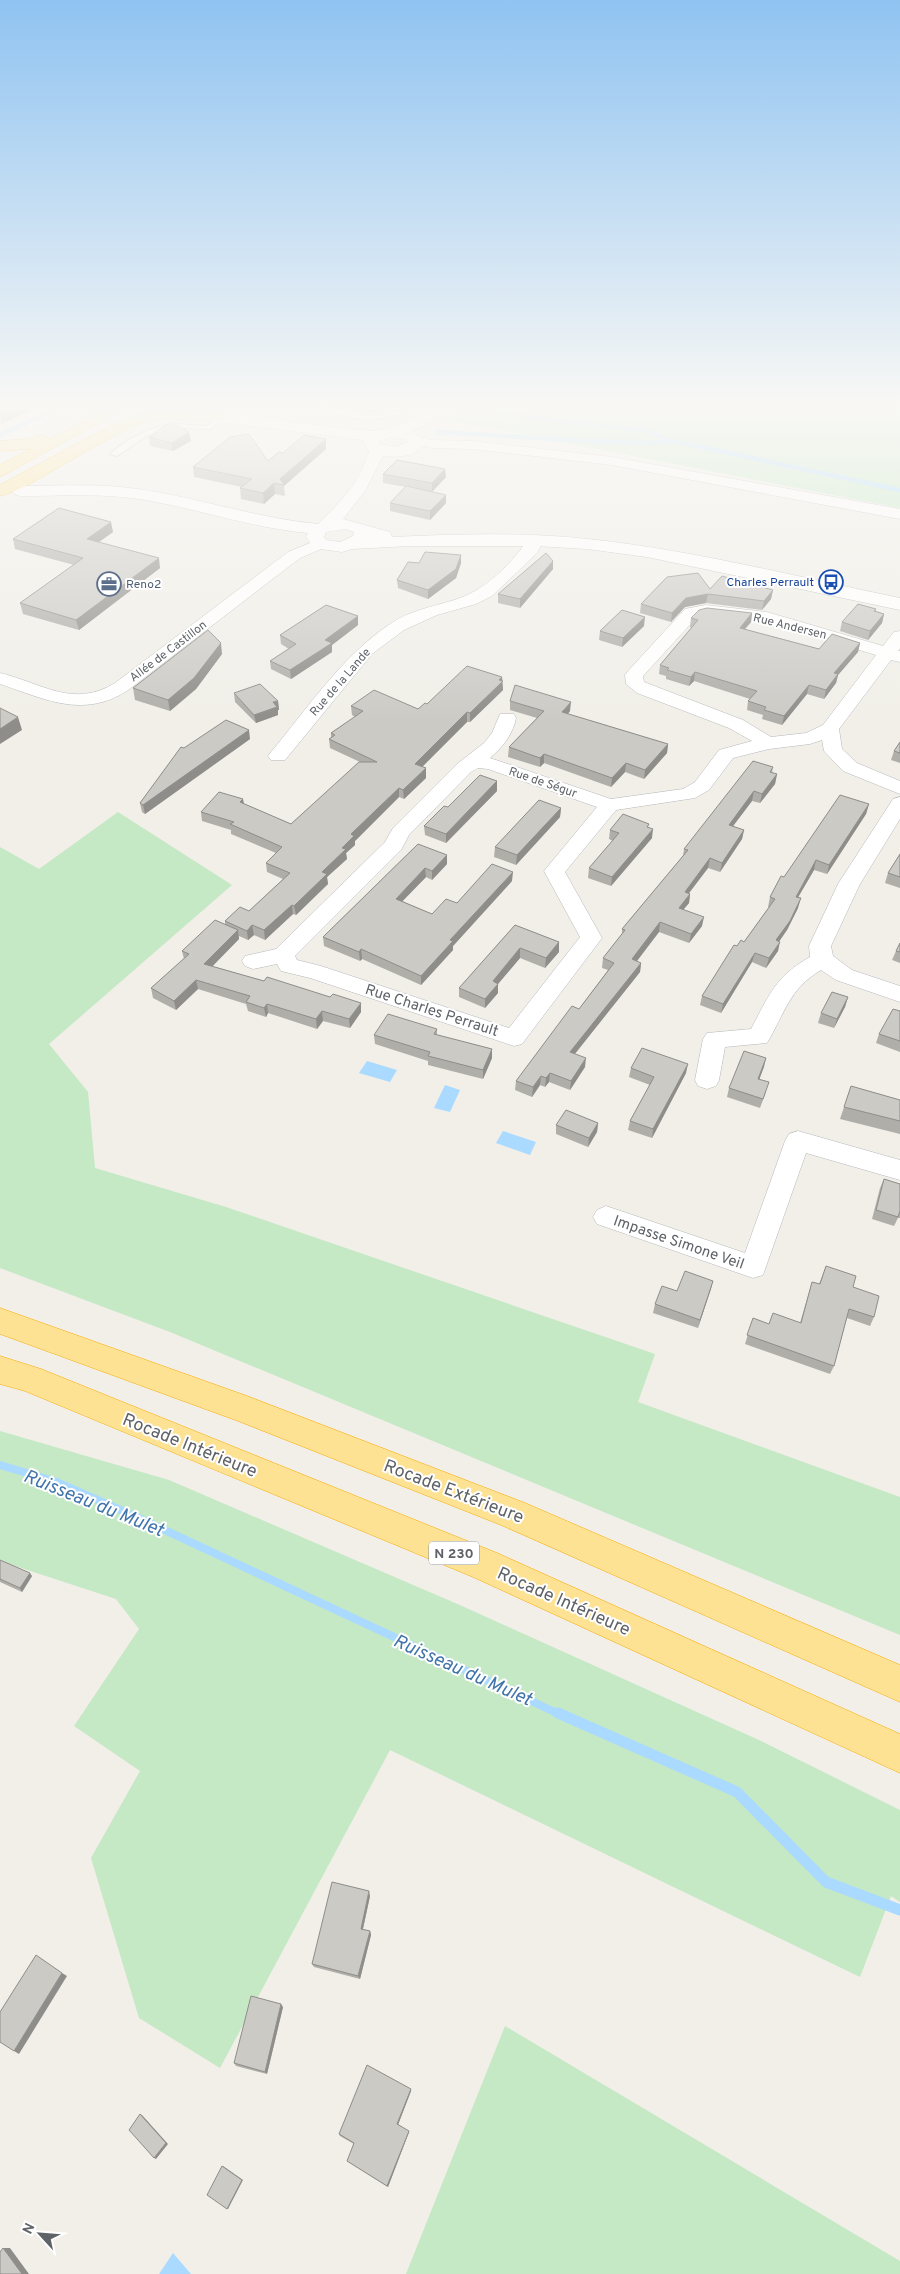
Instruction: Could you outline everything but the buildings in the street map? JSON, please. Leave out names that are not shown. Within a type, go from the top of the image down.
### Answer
[{"type":"highway","name":"Rocade Extérieure","points":[[0,1321],[247,1410],[513,1514],[900,1684]]},
{"type":"highway","name":"Rocade Intérieure","points":[[10,1378],[485,1565],[900,1754]]},
{"type":"street","points":[[210,513],[321,535],[334,547],[356,534],[410,541],[535,541],[588,544],[629,549],[900,604]]},
{"type":"street","points":[[321,535],[341,513]]},
{"type":"street","points":[[352,513],[356,534]]},
{"type":"street","name":"Allée de Castillon","points":[[0,678],[65,699],[83,701],[107,695],[121,688],[321,535]]},
{"type":"street","name":"Rue de la Lande","points":[[278,756],[366,650],[398,626],[431,610],[470,600],[486,592],[531,550],[535,541]]},
{"type":"street","name":"Rue Andersen","points":[[768,743],[736,724],[642,689],[635,684],[634,675],[691,613],[706,610],[767,618],[893,653]]},
{"type":"street","points":[[610,805],[688,794],[702,786],[726,754],[768,743],[810,738],[830,729],[893,653]]},
{"type":"street","points":[[253,960],[283,954],[394,846],[400,832],[464,768],[475,762],[506,729],[507,718]]},
{"type":"street","points":[[830,729],[833,752],[850,768],[900,788]]},
{"type":"street","name":"Rue de Ségur","points":[[475,762],[491,764],[610,805]]},
{"type":"street","points":[[900,803],[849,884],[820,946],[822,960],[844,976],[900,994]]},
{"type":"street","name":"Rue Charles Perrault","points":[[283,954],[288,966],[314,972],[514,1038],[591,938],[554,872],[599,815],[610,805]]},
{"type":"street","points":[[707,1080],[715,1039],[758,1037],[782,991],[803,971],[822,960]]},
{"type":"street","name":"Impasse Simone Veil","points":[[606,1217],[753,1267],[798,1141],[900,1170]]},
{"type":"green space","points":[[118,812],[232,885],[49,1044],[88,1092],[95,1168],[226,1207],[655,1354],[638,1402],[900,1497],[900,1635],[170,1332],[0,1268],[0,847],[39,869]]},
{"type":"green space","points":[[0,1431],[169,1480],[462,1606],[761,1741],[900,1810],[900,1902],[891,1896],[860,1977],[390,1750],[220,2068],[139,2018],[91,1858],[140,1771],[74,1726],[139,1629],[116,1599],[0,1561]]},
{"type":"green space","points":[[505,2026],[900,2261],[900,2274],[406,2274]]},
{"type":"water","points":[[367,1061],[397,1070],[390,1082],[359,1073]]},
{"type":"water","points":[[445,1085],[460,1090],[450,1112],[434,1108]]},
{"type":"water","points":[[503,1131],[536,1142],[530,1155],[496,1143]]},
{"type":"water","points":[[173,2253],[191,2274],[159,2274]]},
{"type":"waterway","name":"Ruisseau du Mulet","points":[[0,1465],[54,1481],[141,1519],[561,1715]]},
{"type":"waterway","name":"Ruisseau du Mulet","points":[[558,1713],[737,1792],[826,1882],[900,1910]]},
{"type":"place","name":"Charles Perrault","points":[[831,582]]},
{"type":"place","name":"Reno2","points":[[109,584]]}]
